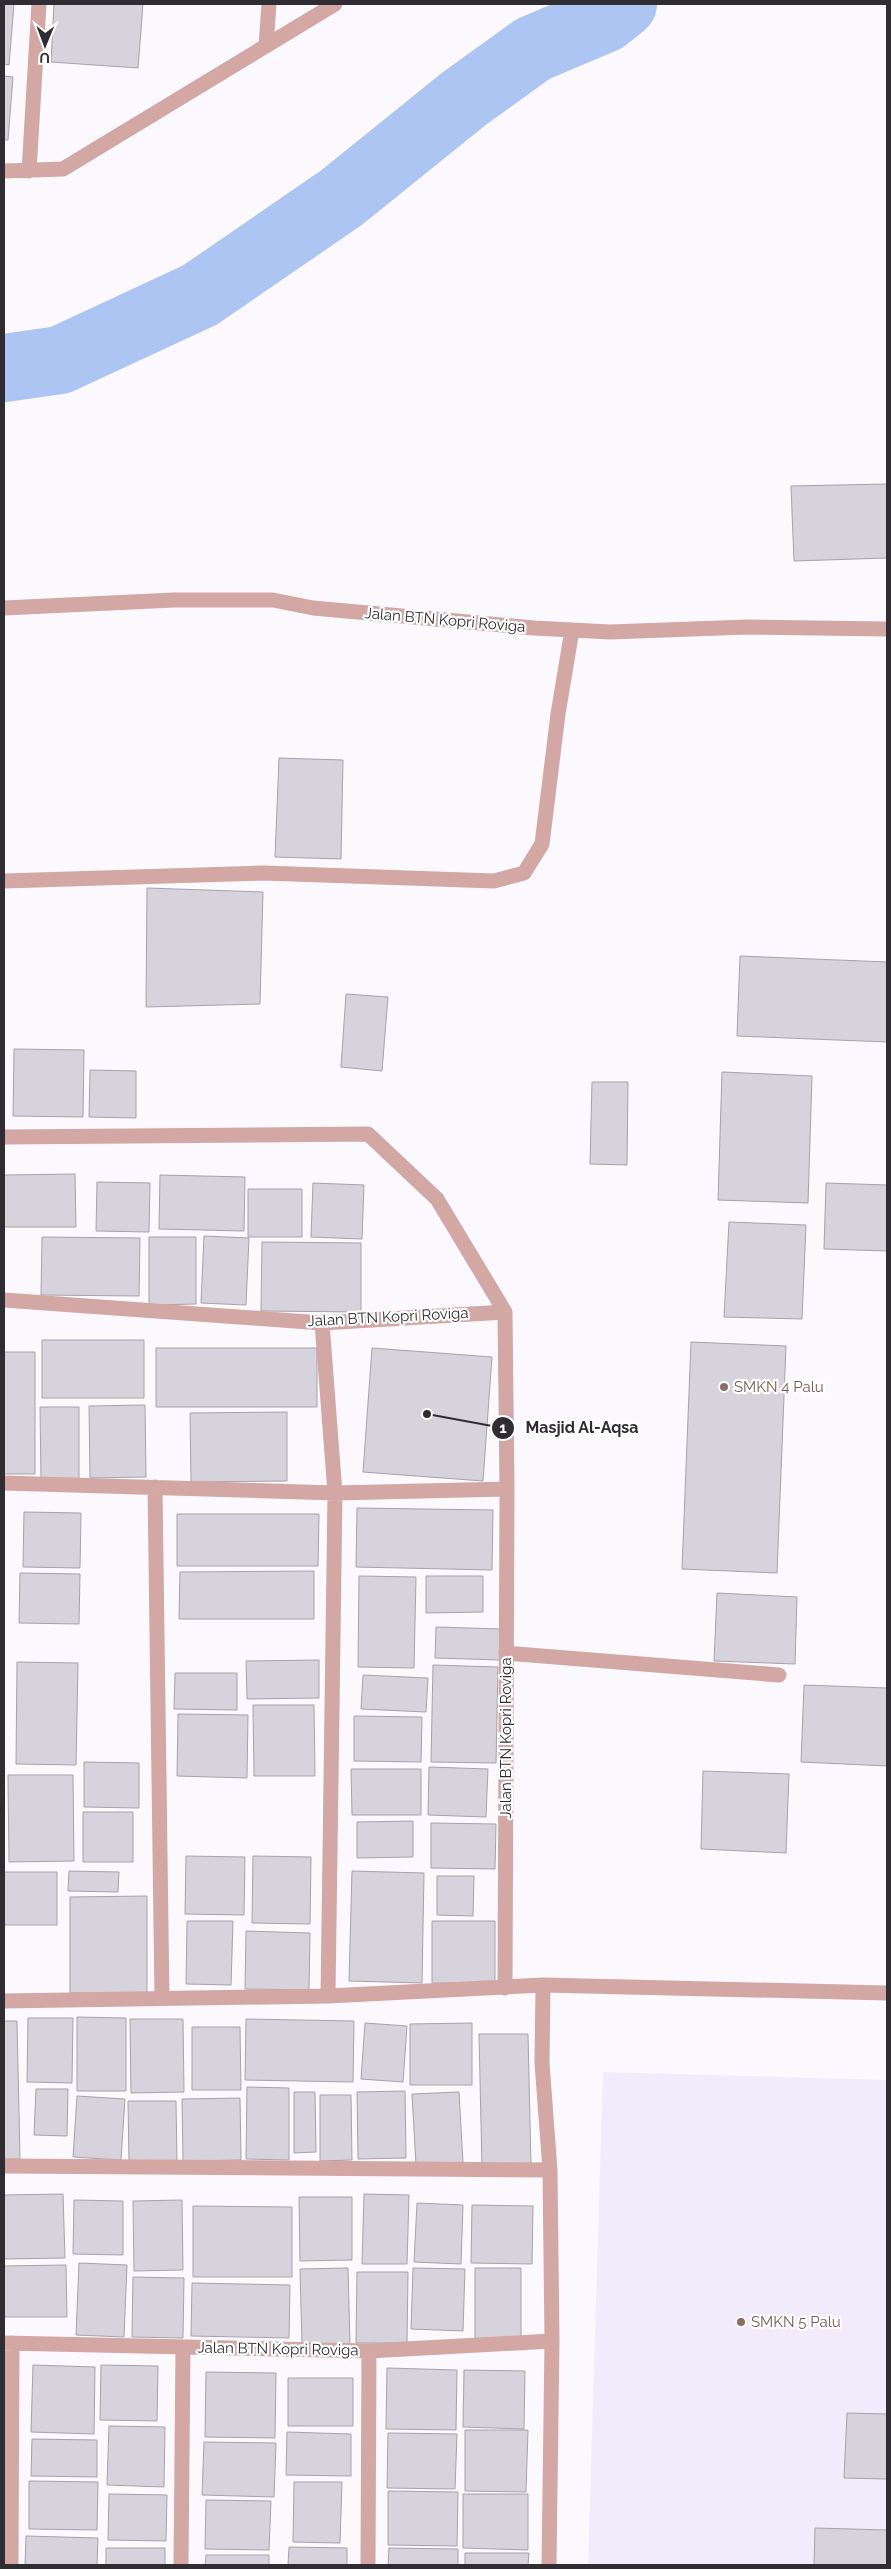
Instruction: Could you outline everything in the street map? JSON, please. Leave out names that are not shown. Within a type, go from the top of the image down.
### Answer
[{"type":"street","points":[[29,171],[39,4]]},
{"type":"street","points":[[266,46],[268,4]]},
{"type":"street","points":[[4,171],[63,169],[335,4]]},
{"type":"street","name":"Jalan BTN Kopri Roviga","points":[[4,608],[174,600],[273,600],[313,608],[610,632],[747,627],[887,629]]},
{"type":"street","points":[[4,881],[264,873],[494,881],[524,873],[542,844],[558,714],[572,630]]},
{"type":"street","points":[[4,1137],[368,1134],[437,1199],[505,1312]]},
{"type":"street","name":"Jalan BTN Kopri Roviga","points":[[4,1300],[322,1323],[505,1312],[507,1488],[505,1988]]},
{"type":"street","points":[[322,1323],[335,1493],[328,1996]]},
{"type":"street","points":[[4,1482],[335,1493],[507,1488]]},
{"type":"street","points":[[155,1487],[162,1998]]},
{"type":"street","points":[[506,1653],[779,1674]]},
{"type":"street","points":[[4,2001],[328,1996],[543,1985],[887,1993]]},
{"type":"street","points":[[543,1985],[542,2063],[550,2170],[552,2342],[549,2565]]},
{"type":"street","points":[[4,2166],[550,2170]]},
{"type":"street","name":"Jalan BTN Kopri Roviga","points":[[8,2343],[369,2351],[552,2342]]},
{"type":"street","points":[[8,2343],[11,2565]]},
{"type":"street","points":[[181,2565],[183,2347]]},
{"type":"street","points":[[368,2565],[369,2351]]},
{"type":"shaded area","name":"SMKN 5 Palu","points":[[603,2072],[887,2080],[887,2565],[588,2565]]},
{"type":"building","points":[[4,4],[14,4],[9,65],[4,64]]},
{"type":"building","points":[[54,4],[143,4],[138,68],[51,62]]},
{"type":"building","points":[[4,76],[13,77],[8,140],[4,140]]},
{"type":"building","points":[[887,484],[887,558],[794,561],[791,486]]},
{"type":"building","points":[[279,758],[343,760],[341,859],[275,857]]},
{"type":"building","points":[[147,888],[263,892],[260,1004],[146,1007]]},
{"type":"building","points":[[740,956],[887,962],[887,1042],[737,1036]]},
{"type":"building","points":[[346,994],[388,997],[382,1071],[341,1067]]},
{"type":"building","points":[[14,1049],[84,1050],[83,1117],[13,1116]]},
{"type":"building","points":[[90,1070],[136,1071],[136,1118],[89,1117]]},
{"type":"building","points":[[722,1072],[812,1076],[808,1203],[718,1200]]},
{"type":"building","points":[[592,1082],[628,1082],[627,1165],[590,1164]]},
{"type":"building","points":[[75,1174],[76,1227],[4,1227],[4,1175]]},
{"type":"building","points":[[160,1175],[245,1177],[244,1231],[159,1229]]},
{"type":"building","points":[[97,1182],[150,1183],[149,1232],[96,1231]]},
{"type":"building","points":[[313,1183],[364,1185],[362,1239],[311,1237]]},
{"type":"building","points":[[826,1183],[887,1185],[887,1251],[824,1249]]},
{"type":"building","points":[[248,1189],[302,1189],[302,1237],[248,1237]]},
{"type":"building","points":[[729,1222],[806,1225],[802,1319],[724,1317]]},
{"type":"building","points":[[204,1236],[249,1238],[246,1305],[201,1303]]},
{"type":"building","points":[[42,1237],[140,1238],[139,1296],[41,1295]]},
{"type":"building","points":[[149,1237],[196,1237],[196,1304],[149,1305]]},
{"type":"building","points":[[262,1242],[361,1243],[361,1312],[261,1311]]},
{"type":"building","points":[[42,1340],[144,1340],[144,1398],[42,1398]]},
{"type":"building","points":[[691,1342],[786,1346],[777,1573],[682,1569]]},
{"type":"building","points":[[156,1348],[317,1348],[317,1407],[156,1407]]},
{"type":"building","points":[[372,1348],[492,1357],[483,1481],[363,1472]]},
{"type":"building","points":[[4,1352],[35,1352],[35,1474],[4,1474]]},
{"type":"building","points":[[145,1405],[146,1477],[90,1478],[89,1406]]},
{"type":"building","points":[[40,1407],[79,1407],[79,1479],[41,1479]]},
{"type":"building","points":[[287,1412],[287,1481],[191,1482],[190,1413]]},
{"type":"building","points":[[357,1508],[493,1510],[492,1570],[356,1567]]},
{"type":"building","points":[[24,1512],[81,1513],[80,1568],[23,1567]]},
{"type":"building","points":[[177,1514],[319,1514],[318,1566],[177,1566]]},
{"type":"building","points":[[314,1571],[314,1619],[179,1619],[180,1572]]},
{"type":"building","points":[[20,1573],[80,1574],[79,1624],[19,1623]]},
{"type":"building","points":[[359,1576],[416,1577],[414,1668],[358,1667]]},
{"type":"building","points":[[426,1576],[483,1576],[483,1612],[426,1613]]},
{"type":"building","points":[[717,1593],[797,1597],[795,1664],[714,1661]]},
{"type":"building","points":[[436,1627],[502,1629],[500,1660],[435,1658]]},
{"type":"building","points":[[319,1660],[319,1698],[247,1699],[246,1661]]},
{"type":"building","points":[[17,1662],[78,1663],[76,1765],[16,1764]]},
{"type":"building","points":[[433,1665],[498,1667],[496,1763],[431,1762]]},
{"type":"building","points":[[175,1673],[237,1673],[237,1710],[174,1709]]},
{"type":"building","points":[[363,1675],[428,1678],[426,1712],[361,1709]]},
{"type":"building","points":[[804,1685],[887,1688],[887,1766],[801,1762]]},
{"type":"building","points":[[253,1705],[314,1705],[315,1776],[254,1776]]},
{"type":"building","points":[[178,1714],[248,1715],[247,1778],[177,1776]]},
{"type":"building","points":[[354,1716],[422,1717],[421,1762],[354,1761]]},
{"type":"building","points":[[84,1762],[139,1763],[139,1808],[84,1807]]},
{"type":"building","points":[[429,1767],[488,1769],[486,1817],[428,1815]]},
{"type":"building","points":[[351,1769],[421,1769],[421,1815],[352,1815]]},
{"type":"building","points":[[703,1771],[789,1774],[786,1853],[701,1849]]},
{"type":"building","points":[[8,1775],[73,1775],[74,1861],[9,1862]]},
{"type":"building","points":[[83,1812],[133,1812],[133,1862],[83,1862]]},
{"type":"building","points":[[413,1821],[413,1857],[357,1858],[357,1822]]},
{"type":"building","points":[[431,1823],[496,1824],[495,1869],[431,1868]]},
{"type":"building","points":[[186,1856],[245,1857],[244,1915],[185,1914]]},
{"type":"building","points":[[253,1856],[311,1857],[310,1924],[252,1923]]},
{"type":"building","points":[[69,1871],[119,1872],[118,1892],[68,1891]]},
{"type":"building","points":[[352,1871],[424,1873],[422,1983],[349,1981]]},
{"type":"building","points":[[4,1872],[57,1872],[57,1925],[4,1925]]},
{"type":"building","points":[[437,1876],[474,1876],[473,1916],[437,1915]]},
{"type":"building","points":[[147,1896],[147,1993],[70,1993],[70,1897]]},
{"type":"building","points":[[187,1921],[233,1921],[231,1985],[186,1984]]},
{"type":"building","points":[[432,1921],[495,1921],[495,1983],[432,1983]]},
{"type":"building","points":[[246,1931],[310,1933],[309,1990],[245,1989]]},
{"type":"building","points":[[77,2017],[126,2018],[126,2091],[77,2091]]},
{"type":"building","points":[[28,2018],[73,2018],[72,2083],[27,2082]]},
{"type":"building","points":[[130,2019],[183,2019],[184,2092],[131,2093]]},
{"type":"building","points":[[246,2019],[354,2021],[353,2082],[245,2080]]},
{"type":"building","points":[[4,2021],[17,2021],[20,2159],[4,2159]]},
{"type":"building","points":[[365,2023],[407,2026],[403,2082],[361,2079]]},
{"type":"building","points":[[472,2023],[472,2085],[410,2085],[410,2024]]},
{"type":"building","points":[[192,2027],[240,2027],[241,2090],[192,2090]]},
{"type":"building","points":[[479,2034],[528,2034],[531,2167],[482,2168]]},
{"type":"building","points":[[247,2087],[289,2088],[289,2160],[246,2159]]},
{"type":"building","points":[[36,2089],[68,2089],[67,2136],[34,2135]]},
{"type":"building","points":[[405,2091],[406,2158],[358,2159],[357,2092]]},
{"type":"building","points":[[294,2092],[315,2092],[316,2152],[294,2153]]},
{"type":"building","points":[[459,2092],[463,2163],[416,2165],[412,2094]]},
{"type":"building","points":[[320,2095],[351,2095],[352,2160],[320,2161]]},
{"type":"building","points":[[77,2096],[125,2099],[121,2160],[73,2157]]},
{"type":"building","points":[[240,2098],[241,2160],[183,2161],[182,2099]]},
{"type":"building","points":[[128,2101],[176,2101],[177,2162],[129,2163]]},
{"type":"building","points":[[63,2194],[65,2258],[4,2259],[4,2195]]},
{"type":"building","points":[[364,2194],[409,2195],[407,2264],[362,2264]]},
{"type":"building","points":[[299,2197],[352,2197],[352,2260],[300,2261]]},
{"type":"building","points":[[74,2200],[123,2201],[123,2255],[73,2254]]},
{"type":"building","points":[[182,2200],[183,2270],[134,2271],[133,2201]]},
{"type":"building","points":[[417,2203],[463,2205],[461,2264],[414,2262]]},
{"type":"building","points":[[472,2205],[533,2206],[532,2264],[471,2263]]},
{"type":"building","points":[[193,2206],[292,2207],[292,2277],[193,2277]]},
{"type":"building","points":[[79,2263],[127,2265],[124,2337],[76,2335]]},
{"type":"building","points":[[66,2265],[67,2317],[4,2317],[4,2266]]},
{"type":"building","points":[[348,2268],[350,2344],[302,2345],[300,2269]]},
{"type":"building","points":[[413,2268],[465,2269],[463,2331],[411,2329]]},
{"type":"building","points":[[475,2268],[521,2268],[521,2341],[475,2341]]},
{"type":"building","points":[[357,2272],[408,2272],[407,2343],[356,2343]]},
{"type":"building","points":[[133,2277],[184,2278],[183,2338],[132,2337]]},
{"type":"building","points":[[192,2283],[290,2285],[289,2338],[191,2336]]},
{"type":"building","points":[[33,2365],[95,2367],[94,2434],[31,2432]]},
{"type":"building","points":[[101,2365],[158,2366],[157,2421],[100,2420]]},
{"type":"building","points":[[387,2368],[457,2370],[456,2430],[386,2429]]},
{"type":"building","points":[[464,2370],[525,2371],[524,2429],[463,2427]]},
{"type":"building","points":[[206,2372],[276,2373],[275,2438],[205,2437]]},
{"type":"building","points":[[288,2378],[353,2378],[353,2426],[288,2426]]},
{"type":"building","points":[[847,2413],[887,2414],[887,2479],[844,2478]]},
{"type":"building","points":[[109,2426],[165,2427],[164,2487],[107,2485]]},
{"type":"building","points":[[465,2430],[528,2430],[526,2492],[465,2491]]},
{"type":"building","points":[[287,2432],[351,2434],[351,2476],[286,2475]]},
{"type":"building","points":[[388,2433],[457,2434],[455,2489],[387,2488]]},
{"type":"building","points":[[32,2439],[97,2440],[97,2477],[31,2476]]},
{"type":"building","points":[[204,2442],[276,2443],[274,2497],[202,2495]]},
{"type":"building","points":[[29,2481],[98,2482],[97,2530],[29,2529]]},
{"type":"building","points":[[294,2482],[342,2482],[340,2543],[293,2542]]},
{"type":"building","points":[[388,2491],[458,2492],[457,2546],[388,2545]]},
{"type":"building","points":[[109,2494],[167,2495],[166,2541],[108,2540]]},
{"type":"building","points":[[463,2494],[528,2494],[528,2550],[463,2548]]},
{"type":"building","points":[[206,2500],[271,2501],[269,2550],[205,2549]]},
{"type":"building","points":[[815,2528],[887,2530],[887,2565],[814,2565]]},
{"type":"building","points":[[26,2536],[98,2538],[97,2565],[25,2565]]},
{"type":"building","points":[[289,2547],[347,2548],[347,2565],[288,2565]]},
{"type":"building","points":[[106,2548],[165,2548],[165,2565],[106,2565]]},
{"type":"building","points":[[389,2548],[458,2549],[458,2565],[388,2565]]},
{"type":"building","points":[[465,2553],[529,2553],[528,2565],[465,2565]]},
{"type":"building","points":[[206,2555],[269,2555],[269,2565],[205,2565]]},
{"type":"waterway","points":[[4,368],[60,360],[200,295],[341,198],[465,98],[533,49],[604,19],[623,4]]},
{"type":"place","name":"SMKN 4 Palu","points":[[724,1387]]},
{"type":"place","name":"Masjid Al-Aqsa","points":[[427,1414]]},
{"type":"place","name":"SMKN 5 Palu","points":[[741,2322]]}]
